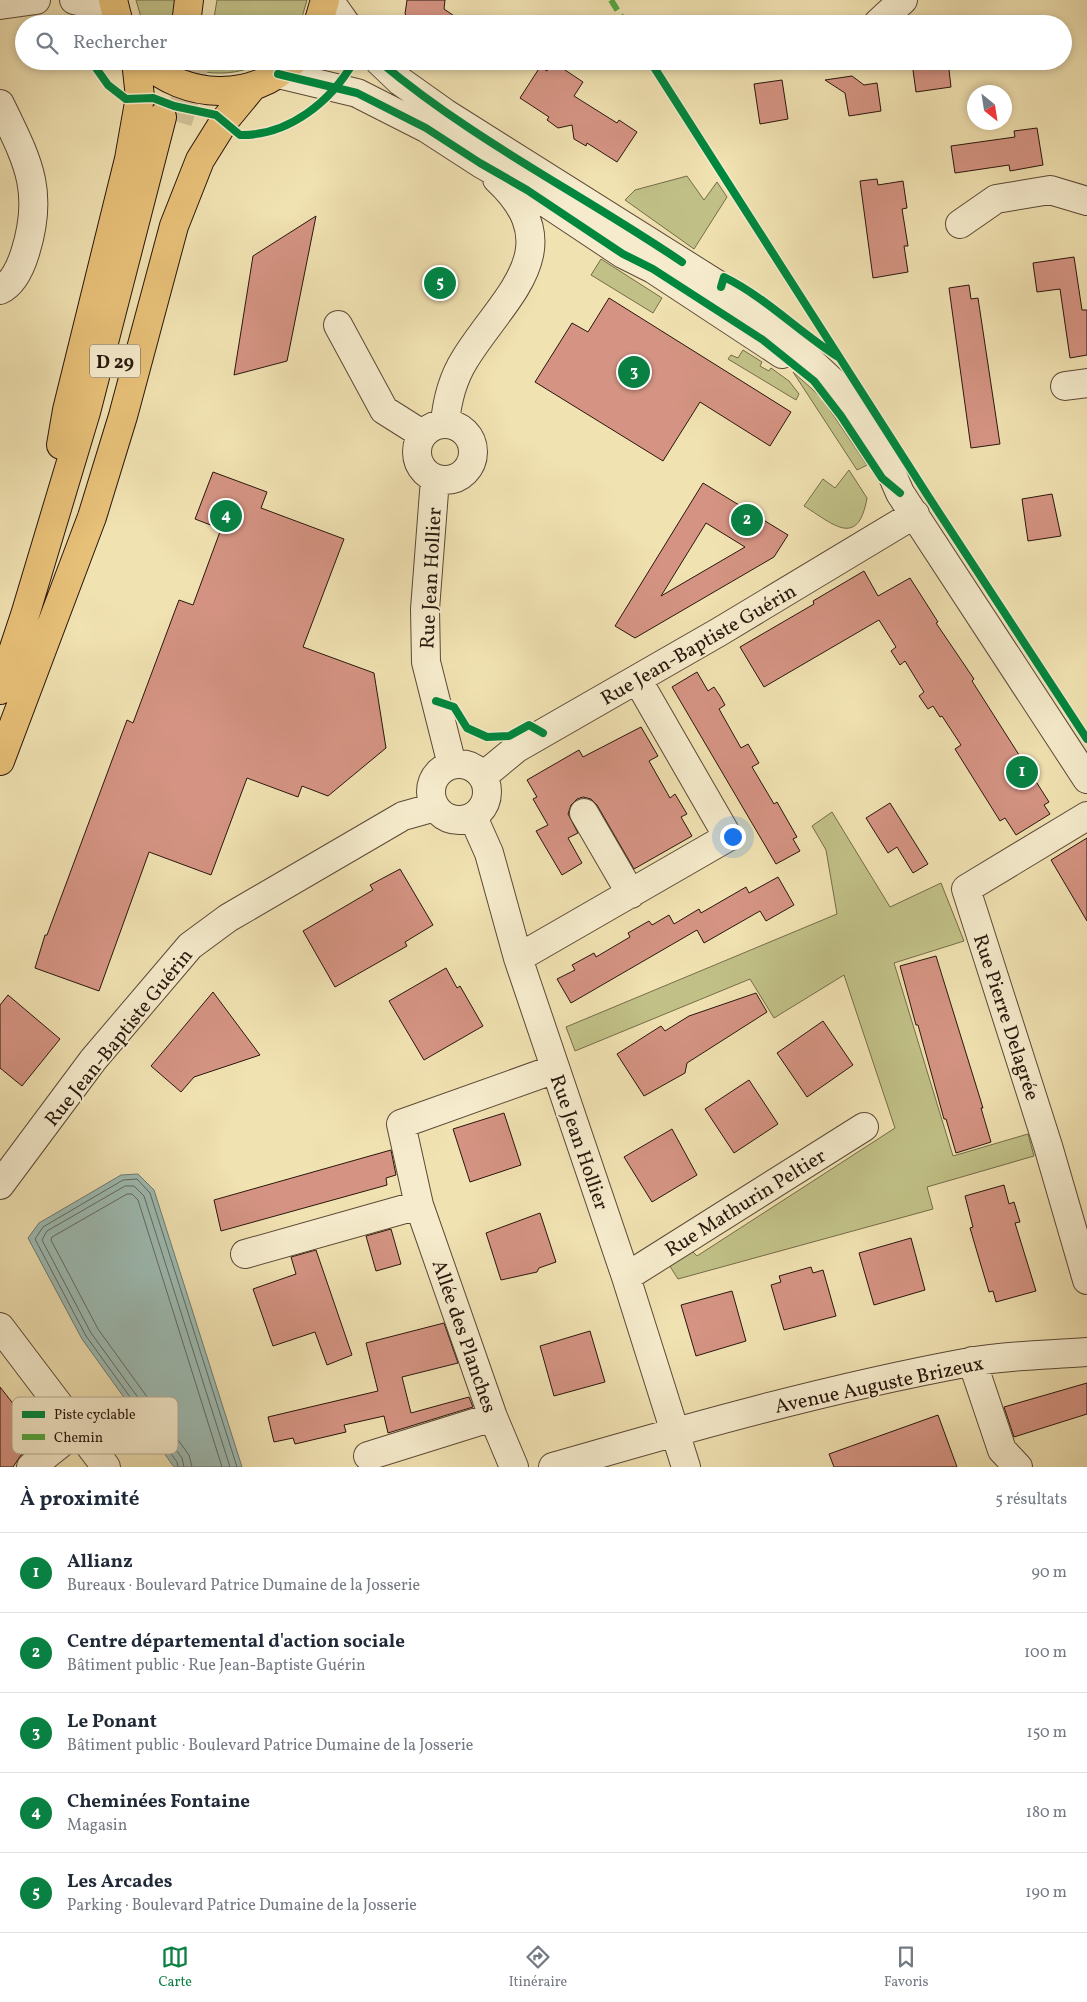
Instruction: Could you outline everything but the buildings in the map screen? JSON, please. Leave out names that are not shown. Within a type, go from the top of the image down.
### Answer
[{"type":"main road","points":[[187,15],[189,0]]},
{"type":"main road","points":[[202,15],[204,0]]},
{"type":"main road","points":[[321,15],[325,0]]},
{"type":"main road","points":[[46,545],[66,410],[129,159],[140,97],[137,70]]},
{"type":"main road","points":[[156,70],[168,79],[199,90],[221,92],[253,86],[282,70]]},
{"type":"main road","points":[[58,602],[92,518],[123,416],[177,218],[204,153],[225,120],[253,86]]},
{"type":"main road","name":"D 29","points":[[0,690],[86,412],[170,119],[76,514],[58,602],[0,761]]},
{"type":"street","points":[[0,5],[36,0]]},
{"type":"street","points":[[74,0],[97,5],[116,13]]},
{"type":"street","points":[[329,0],[340,15]]},
{"type":"street","points":[[887,15],[903,0]]},
{"type":"street","points":[[292,70],[357,93],[426,128],[480,163],[519,184],[623,254],[653,269],[763,340],[800,368],[828,397],[882,478],[908,504]]},
{"type":"street","points":[[388,70],[400,81],[446,113],[596,206],[760,314],[838,386],[886,458],[908,504],[1087,779]]},
{"type":"street","points":[[0,104],[28,163],[34,196],[32,230],[20,268],[2,289]]},
{"type":"street","points":[[338,325],[384,410],[434,429],[457,426],[466,432],[472,443],[473,459],[465,472],[451,480],[435,479],[424,471],[418,460],[417,446],[434,429],[464,360],[514,291],[527,266],[530,252],[527,221],[518,202],[480,163]]},
{"type":"street","points":[[960,224],[996,199],[1050,190],[1087,201]]},
{"type":"street","name":"Rue Jean Hollier","points":[[435,479],[425,609],[426,662],[452,765]]},
{"type":"street","name":"Rue Jean-Baptiste Guérin","points":[[483,776],[517,748],[637,679],[908,504]]},
{"type":"street","points":[[518,958],[728,837],[637,679]]},
{"type":"street","points":[[452,765],[469,766],[483,776],[488,791],[484,806],[473,817],[459,820],[445,817],[435,807],[431,794],[433,781],[441,771],[452,765]]},
{"type":"street","name":"Rue Jean-Baptiste Guérin","points":[[0,1184],[93,1060],[190,946],[228,918],[403,816],[435,807]]},
{"type":"street","points":[[584,814],[631,894]]},
{"type":"street","name":"Rue Pierre Delagrée","points":[[1087,816],[966,889],[1048,1146],[1087,1280]]},
{"type":"street","name":"Rue Jean Hollier","points":[[473,817],[489,853],[518,958],[626,1277],[686,1467]]},
{"type":"street","name":"Allée des Planches","points":[[514,1467],[493,1418],[419,1205],[401,1124],[555,1069]]},
{"type":"street","name":"Rue Mathurin Peltier","points":[[626,1277],[864,1127]]},
{"type":"street","points":[[245,1254],[419,1205]]},
{"type":"street","points":[[0,1327],[54,1397]]},
{"type":"street","name":"Avenue Auguste Brizeux","points":[[674,1432],[884,1378],[972,1362],[1087,1352]]},
{"type":"street","points":[[972,1362],[1002,1450],[1018,1467]]},
{"type":"street","points":[[368,1456],[493,1418]]},
{"type":"street","points":[[553,1467],[674,1432]]},
{"type":"street","points":[[31,1467],[47,1454]]},
{"type":"street","points":[[97,1454],[106,1467]]},
{"type":"green space","points":[[136,0],[177,0],[176,15],[140,15]]},
{"type":"green space","points":[[217,0],[307,0],[303,15],[214,15]]},
{"type":"green space","points":[[204,70],[243,70],[220,73],[204,72]]},
{"type":"green space","points":[[687,176],[704,200],[717,182],[727,197],[694,249],[625,200],[635,190]]},
{"type":"green space","points":[[601,259],[662,298],[653,313],[591,275]]},
{"type":"green space","points":[[743,350],[762,362],[760,366],[769,371],[771,368],[789,381],[799,394],[796,400],[728,359],[731,355],[738,358]]},
{"type":"green space","points":[[793,372],[821,397],[867,465],[857,470]]},
{"type":"green space","points":[[849,470],[867,498],[863,514],[857,523],[851,528],[843,528],[825,520],[804,506],[823,479],[835,488]]},
{"type":"green space","points":[[832,812],[890,907],[941,883],[964,941],[894,963],[953,1156],[1028,1134],[1034,1156],[927,1187],[933,1209],[678,1279],[666,1260],[689,1248],[697,1256],[895,1128],[844,975],[774,1018],[750,979],[575,1051],[566,1027],[837,914],[826,850],[812,826]]},
{"type":"water","points":[[138,1174],[154,1190],[242,1467],[174,1467],[165,1454],[178,1454],[178,1397],[124,1397],[82,1339],[28,1238],[39,1223],[121,1175]]},
{"type":"tunnel","points":[[178,122],[193,70]]},
{"type":"marked path","points":[[611,0],[620,15]]},
{"type":"cycle path","points":[[97,70],[108,85],[126,99],[153,98],[174,106],[216,115],[240,135],[258,134],[275,130],[306,114],[333,90],[348,70]]},
{"type":"cycle path","points":[[390,70],[415,90],[489,141],[682,262]]},
{"type":"cycle path","points":[[656,70],[928,496],[1087,739]]},
{"type":"cycle path","points":[[278,74],[357,93],[426,128],[480,163],[527,190],[623,254],[653,269],[763,340],[814,381],[841,416],[882,478],[900,493]]},
{"type":"cycle path","points":[[721,287],[724,277],[739,285],[754,294],[838,357]]},
{"type":"cycle path","points":[[436,701],[454,707],[467,728],[487,737],[509,736],[529,725],[543,733]]},
{"type":"place","name":"Les Arcades","points":[[440,283]]},
{"type":"place","name":"Le Ponant","points":[[634,372]]},
{"type":"place","name":"Cheminées Fontaine","points":[[226,516]]},
{"type":"place","name":"Centre départemental d'action sociale","points":[[747,520]]},
{"type":"place","name":"Allianz","points":[[1022,772]]}]
